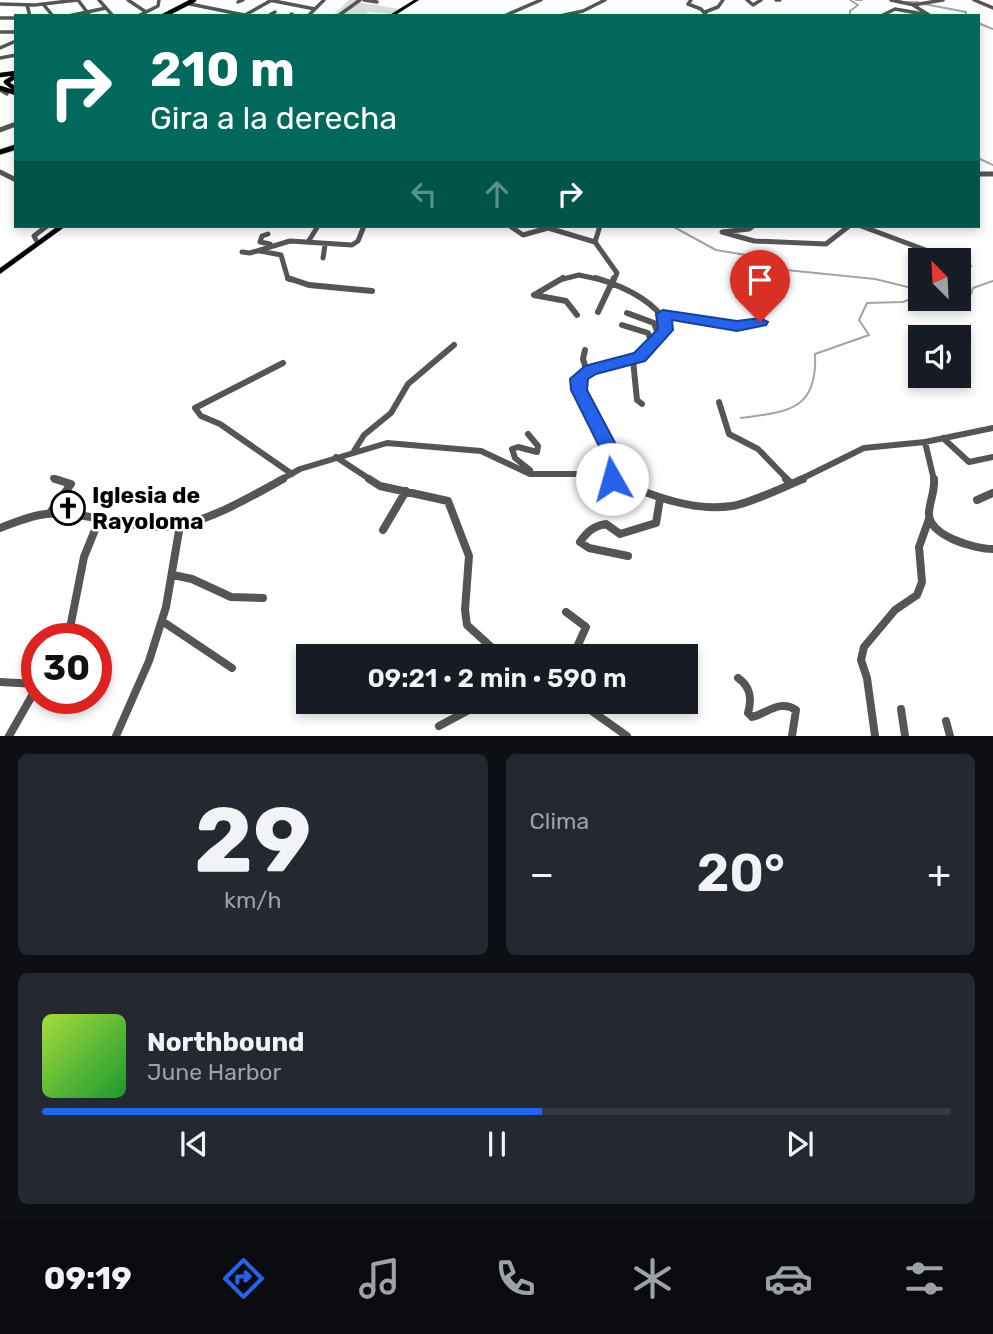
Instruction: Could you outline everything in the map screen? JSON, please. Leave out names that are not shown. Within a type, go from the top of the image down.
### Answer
[{"type":"highway","points":[[393,14],[417,0]]},
{"type":"highway","points":[[401,14],[425,0]]},
{"type":"highway","points":[[0,266],[51,228]]},
{"type":"highway","points":[[0,272],[59,228]]},
{"type":"main road","points":[[169,14],[194,1]]},
{"type":"main road","points":[[14,76],[6,82],[14,89]]},
{"type":"street","points":[[43,4],[47,0]]},
{"type":"street","points":[[0,4],[27,5],[78,0],[88,14],[106,8]]},
{"type":"street","points":[[99,0],[111,14]]},
{"type":"street","points":[[128,0],[146,12]]},
{"type":"street","points":[[142,14],[158,6],[159,0]]},
{"type":"street","points":[[248,14],[271,0],[315,9]]},
{"type":"street","points":[[310,14],[324,0]]},
{"type":"street","points":[[341,14],[362,0],[377,2]]},
{"type":"street","points":[[509,14],[541,0]]},
{"type":"street","points":[[569,14],[583,11],[605,0]]},
{"type":"street","points":[[691,0],[688,4],[706,14],[718,7],[723,0]]},
{"type":"street","points":[[747,0],[753,5],[761,0]]},
{"type":"street","points":[[885,14],[895,9],[930,14],[914,5],[891,0]]},
{"type":"street","points":[[914,5],[943,0]]},
{"type":"street","points":[[974,0],[993,8]]},
{"type":"street","points":[[194,1],[242,14]]},
{"type":"street","points":[[43,4],[52,14]]},
{"type":"street","points":[[27,5],[29,14]]},
{"type":"street","points":[[264,5],[274,9],[270,14]]},
{"type":"street","points":[[909,12],[912,14]]},
{"type":"street","points":[[0,88],[7,94],[0,96]]},
{"type":"street","points":[[36,240],[34,236],[44,228]]},
{"type":"street","points":[[309,242],[317,228]]},
{"type":"street","points":[[242,252],[245,254],[290,241],[325,245],[356,243],[363,228]]},
{"type":"street","points":[[513,228],[523,235],[548,228],[595,242],[616,270],[613,283],[598,312]]},
{"type":"street","points":[[595,242],[599,228]]},
{"type":"street","points":[[750,228],[722,232],[729,237],[749,241],[821,244],[829,242],[846,228]]},
{"type":"street","points":[[866,228],[921,248]]},
{"type":"street","points":[[268,234],[262,236],[260,242],[272,245]]},
{"type":"street","points":[[323,258],[325,245]]},
{"type":"street","points":[[258,251],[281,255],[288,279],[305,287],[353,287],[372,291]]},
{"type":"street","points":[[576,315],[566,301],[534,295],[575,275],[613,283],[653,305],[663,314],[667,324],[660,339],[633,360],[587,372],[579,379],[578,384],[612,454],[612,479]]},
{"type":"street","points":[[663,314],[737,326],[760,322],[762,316],[756,310]]},
{"type":"street","points":[[627,313],[654,323],[659,329],[660,339]]},
{"type":"street","points":[[622,325],[648,333],[653,346]]},
{"type":"street","points":[[354,451],[358,439],[366,430],[390,415],[410,381],[440,361],[454,345]]},
{"type":"street","points":[[585,350],[583,359],[587,372]]},
{"type":"street","points":[[633,360],[637,400],[642,404]]},
{"type":"street","points":[[283,363],[194,408],[201,416],[220,424],[292,474]]},
{"type":"street","points":[[719,402],[729,434],[758,449],[790,484]]},
{"type":"street","points":[[0,528],[27,518],[49,514],[145,525],[180,525],[241,502],[292,474],[354,451],[387,443],[481,451],[538,475],[595,474],[660,499],[696,505],[733,506],[790,484],[864,448],[925,442],[993,428]]},
{"type":"street","points":[[528,434],[538,446],[537,452],[514,447],[513,452],[520,463],[538,475]]},
{"type":"street","points":[[943,438],[969,462],[993,457]]},
{"type":"street","points":[[875,736],[867,678],[861,660],[864,647],[895,610],[917,595],[922,582],[919,547],[929,519],[934,482],[930,454],[925,442]]},
{"type":"street","points":[[336,457],[380,486],[448,501],[464,536],[471,562],[465,602],[467,625],[488,644]]},
{"type":"street","points":[[49,514],[71,487],[69,482],[53,478]]},
{"type":"street","points":[[383,530],[406,491]]},
{"type":"street","points":[[977,500],[993,493]]},
{"type":"street","points":[[628,556],[589,548],[580,542],[590,528],[599,524],[606,524],[620,534],[656,523],[660,499]]},
{"type":"street","points":[[929,519],[938,530],[964,544],[977,549],[993,549]]},
{"type":"street","points":[[71,623],[84,557],[99,520]]},
{"type":"street","points":[[116,736],[149,661],[162,621],[173,575],[180,525]]},
{"type":"street","points":[[173,575],[192,579],[231,597],[263,598]]},
{"type":"street","points":[[566,612],[586,627],[578,644]]},
{"type":"street","points":[[162,621],[232,668]]},
{"type":"street","points":[[738,678],[743,681],[750,694],[751,705],[748,713],[751,717],[783,704],[796,710],[792,736]]},
{"type":"street","points":[[0,682],[21,684]]},
{"type":"street","points":[[901,709],[905,736]]},
{"type":"street","points":[[9,736],[21,714]]},
{"type":"street","points":[[439,726],[462,714]]},
{"type":"street","points":[[596,714],[627,736]]},
{"type":"street","points":[[946,721],[950,736]]},
{"type":"shaded area","points":[[349,0],[400,9],[392,14],[334,14]]},
{"type":"waterway","points":[[850,0],[858,5],[850,14]]},
{"type":"waterway","points":[[856,0],[862,0]]},
{"type":"waterway","points":[[906,2],[918,2]]},
{"type":"waterway","points":[[924,4],[966,14]]},
{"type":"waterway","points":[[980,24],[993,29]]},
{"type":"waterway","points":[[980,159],[993,165]]},
{"type":"waterway","points":[[676,228],[716,250],[770,259],[786,270],[875,279],[908,287]]},
{"type":"waterway","points":[[971,294],[973,288],[993,281]]},
{"type":"waterway","points":[[741,418],[786,410],[797,405],[811,387],[815,373],[815,354],[869,335],[859,320],[867,303],[908,300]]},
{"type":"place","name":"Iglesia de Rayoloma","points":[[68,508]]},
{"type":"route","points":[[612,479],[612,454],[579,390],[578,384],[582,375],[590,370],[640,357],[666,330],[663,314],[692,321],[737,326],[760,322]]}]
